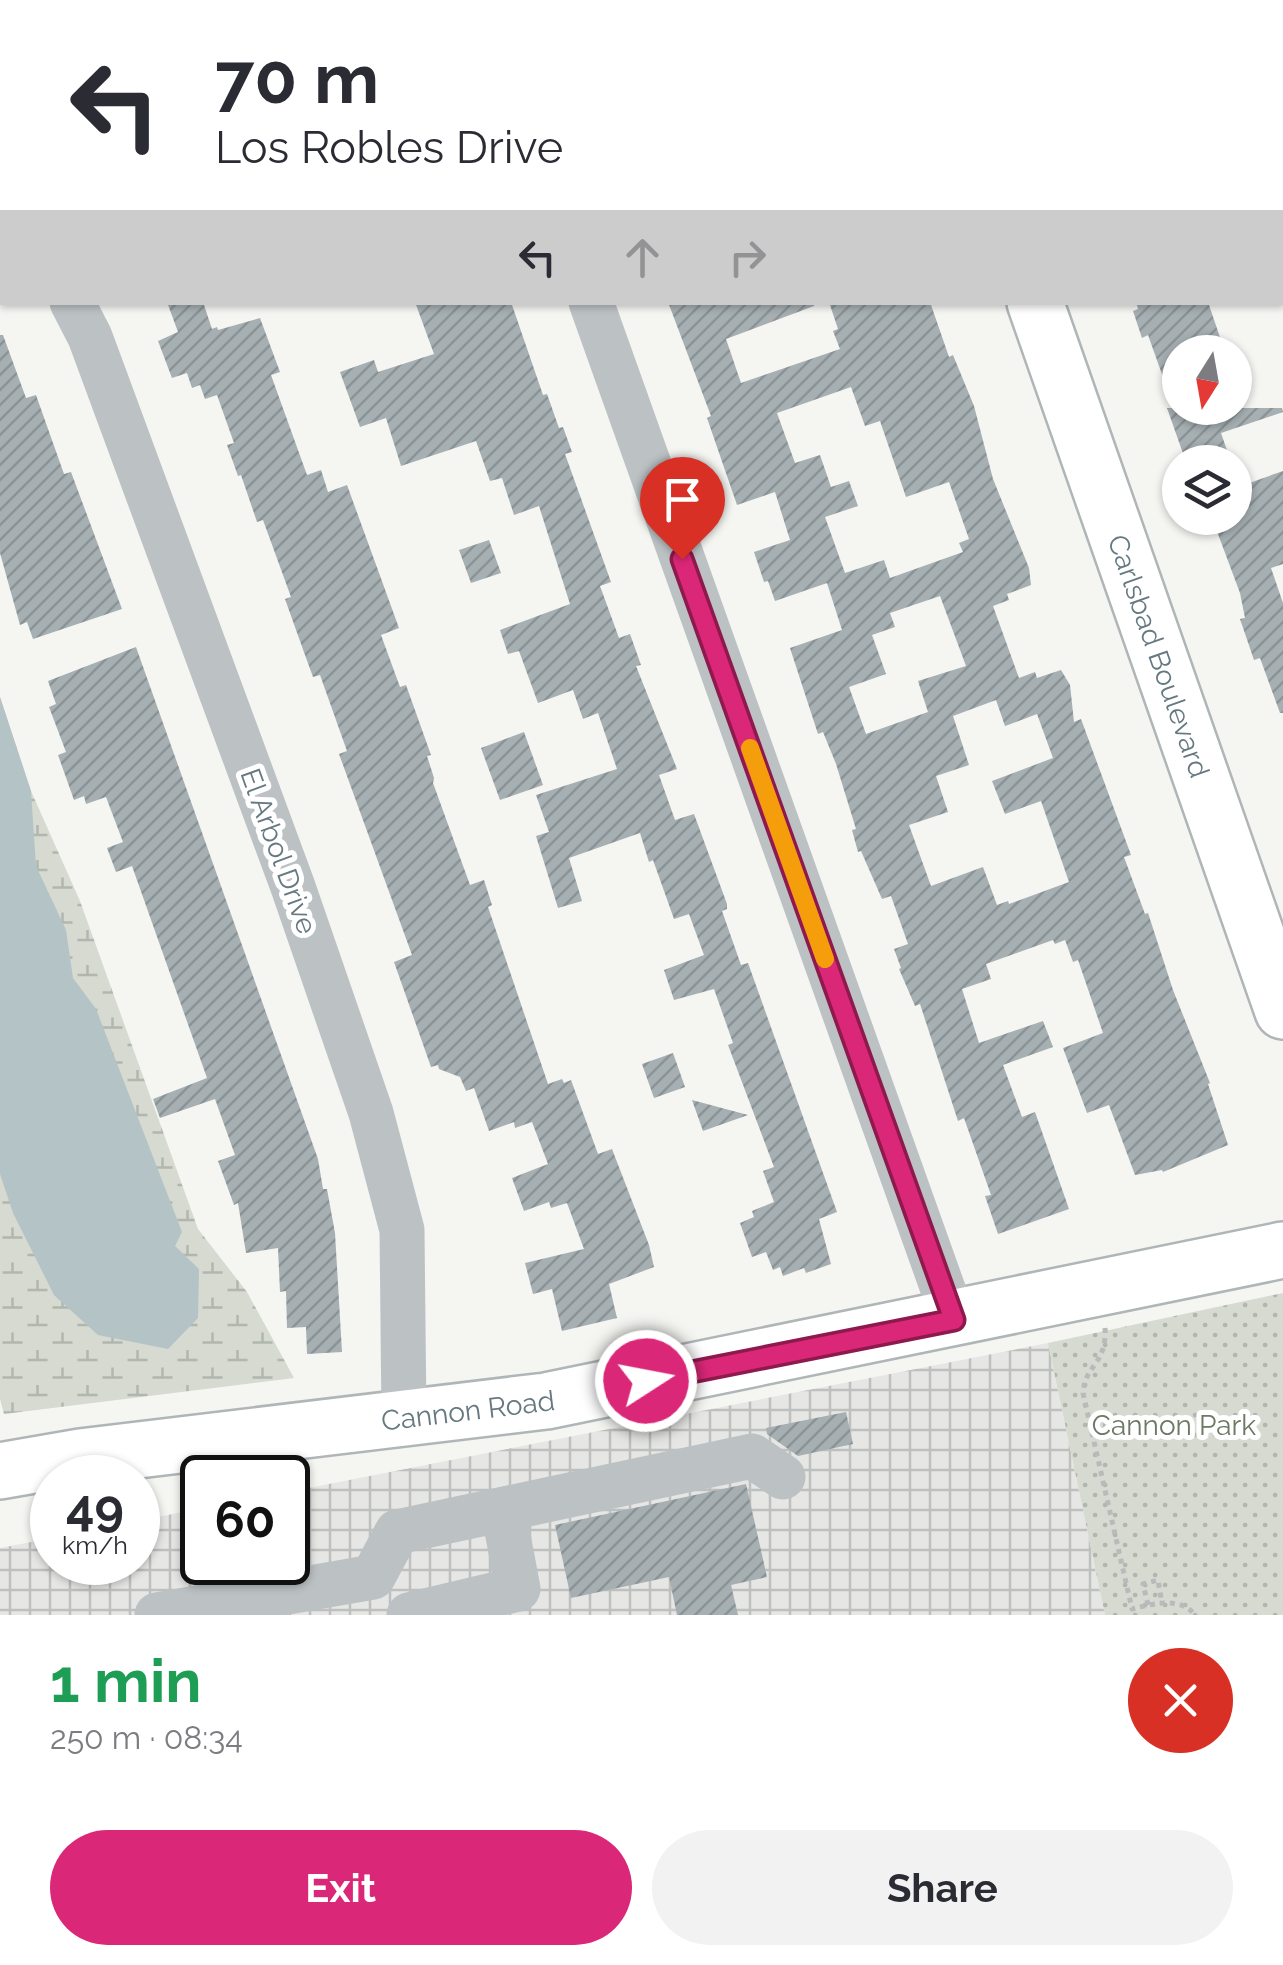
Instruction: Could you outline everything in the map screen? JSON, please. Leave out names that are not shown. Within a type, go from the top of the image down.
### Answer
[{"type":"main road","name":"Carlsbad Boulevard","points":[[1036,305],[1273,948],[1283,1011]]},
{"type":"main road","name":"Cannon Road","points":[[0,1471],[80,1457],[546,1401],[1283,1250]]},
{"type":"street","name":"El Arbol Drive","points":[[74,305],[90,337],[372,1113],[402,1230],[404,1417]]},
{"type":"street","points":[[592,305],[954,1320]]},
{"type":"street","points":[[157,1615],[373,1577],[397,1532],[752,1456],[783,1477]]},
{"type":"street","points":[[408,1615],[518,1589],[502,1509]]},
{"type":"path","points":[[1104,1325],[1103,1356],[1084,1380],[1083,1393],[1132,1612],[1148,1605],[1178,1603],[1192,1609],[1195,1615]]},
{"type":"path","points":[[1148,1605],[1143,1584],[1158,1580],[1162,1604]]},
{"type":"shaded area","points":[[0,697],[31,791],[36,866],[66,930],[73,978],[96,1009],[182,1232],[175,1246],[199,1269],[198,1318],[168,1349],[98,1335],[54,1295],[13,1213],[0,1174]]},
{"type":"shaded area","points":[[1048,1343],[1105,1615],[0,1615],[0,1548],[30,1542],[30,1585],[160,1585],[160,1517],[180,1512],[180,1585],[310,1585],[310,1488]]},
{"type":"green space","points":[[0,697],[31,791],[80,901],[198,1229],[247,1292],[294,1378],[4,1414],[0,1399]]},
{"type":"green space","name":"Cannon Park","points":[[1283,1293],[1283,1615],[1105,1615],[1048,1343]]},
{"type":"building","points":[[168,305],[204,305],[212,329],[218,330],[260,318],[280,372],[271,375],[307,475],[321,470],[328,492],[347,485],[399,628],[381,635],[400,687],[406,685],[431,755],[427,756],[433,783],[470,885],[484,880],[492,905],[488,907],[548,1084],[571,1080],[598,1154],[612,1149],[649,1245],[654,1267],[609,1284],[617,1318],[562,1331],[552,1289],[533,1294],[525,1263],[584,1249],[567,1203],[551,1208],[549,1202],[524,1211],[512,1178],[548,1164],[532,1122],[515,1128],[514,1122],[489,1131],[474,1088],[466,1091],[460,1077],[439,1069],[438,1065],[431,1067],[394,962],[412,955],[339,754],[347,751],[320,675],[313,677],[305,655],[285,599],[291,597],[263,520],[257,522],[241,475],[238,476],[227,445],[234,443],[217,395],[205,399],[200,385],[192,388],[187,373],[172,378],[158,341],[178,332]]},
{"type":"building","points":[[416,305],[512,305],[543,395],[547,394],[572,452],[565,454],[611,582],[600,586],[619,638],[630,634],[641,665],[636,666],[677,769],[659,775],[675,820],[694,814],[727,904],[722,911],[741,965],[748,963],[837,1212],[819,1219],[831,1264],[783,1276],[780,1267],[773,1270],[766,1252],[752,1257],[740,1223],[754,1217],[752,1211],[774,1202],[763,1171],[774,1167],[728,1045],[733,1043],[714,989],[674,1000],[664,970],[704,955],[689,914],[674,919],[640,833],[569,858],[582,901],[558,908],[536,836],[549,832],[536,795],[617,769],[598,713],[583,719],[573,690],[538,703],[519,651],[508,654],[500,630],[570,604],[539,506],[514,515],[502,478],[490,481],[476,441],[401,466],[386,418],[360,427],[340,372],[374,360],[378,372],[434,354]]},
{"type":"building","points":[[669,305],[814,305],[726,339],[741,383],[840,349],[830,305],[931,305],[949,357],[953,355],[974,406],[993,479],[1029,568],[1031,585],[1007,594],[1009,600],[993,606],[1019,678],[1035,672],[1037,678],[1061,670],[1070,685],[1074,722],[1081,719],[1131,855],[1124,857],[1210,1083],[1228,1145],[1163,1172],[1135,1175],[1109,1105],[1087,1113],[1063,1048],[1103,1033],[1078,960],[1073,962],[1065,940],[1055,944],[1053,940],[986,964],[991,979],[962,989],[979,1043],[1043,1021],[1053,1047],[1003,1065],[1022,1117],[1035,1112],[1069,1209],[998,1234],[985,1196],[991,1195],[964,1118],[958,1121],[920,1004],[915,1006],[899,969],[894,949],[908,944],[891,896],[882,899],[861,851],[858,852],[852,830],[856,829],[836,764],[823,732],[818,734],[790,648],[842,630],[827,583],[775,601],[754,552],[790,540],[775,492],[737,505],[707,418],[711,416]],"holes":[[[851,387],[865,426],[880,421],[906,497],[949,482],[969,539],[959,543],[963,552],[890,578],[884,560],[845,573],[825,517],[858,506],[849,481],[831,487],[820,455],[795,463],[777,413]],[[940,596],[966,666],[918,681],[928,712],[866,734],[849,687],[886,674],[872,635],[895,627],[890,613]],[[996,700],[1005,726],[1037,714],[1053,758],[992,781],[1005,814],[1041,801],[1069,882],[997,905],[983,867],[931,886],[909,825],[948,812],[936,776],[969,765],[953,716]]]},
{"type":"building","points":[[1137,305],[1209,305],[1219,335],[1162,335],[1162,374],[1148,335],[1142,338],[1133,311],[1138,309]]},
{"type":"building","points":[[0,335],[26,398],[36,395],[64,474],[71,472],[122,609],[33,639],[27,622],[20,625],[0,553]]},
{"type":"building","points":[[1252,408],[1282,408],[1283,412],[1252,422]]},
{"type":"building","points":[[1173,425],[1245,425],[1221,433],[1225,445],[1180,445]]},
{"type":"building","points":[[1283,471],[1283,564],[1271,568],[1283,603],[1283,713],[1260,658],[1254,660],[1240,619],[1245,618],[1240,593],[1218,535],[1252,535],[1252,482]]},
{"type":"building","points":[[489,540],[501,573],[471,583],[459,550]]},
{"type":"building","points":[[136,647],[318,1159],[323,1189],[327,1189],[335,1233],[342,1352],[307,1354],[306,1327],[287,1328],[286,1291],[280,1292],[278,1248],[246,1253],[238,1203],[234,1205],[218,1161],[235,1155],[215,1099],[160,1118],[153,1099],[207,1078],[132,866],[116,872],[107,848],[123,842],[106,797],[86,804],[84,796],[74,800],[58,755],[66,752],[49,707],[56,704],[48,681]]},
{"type":"building","points":[[524,732],[543,785],[500,800],[481,748]]},
{"type":"building","points":[[673,1053],[685,1087],[654,1098],[642,1064]]},
{"type":"building","points":[[692,1100],[748,1115],[703,1131]]},
{"type":"building","points":[[846,1412],[853,1444],[798,1456],[767,1434],[766,1428]]},
{"type":"building","points":[[746,1484],[767,1577],[731,1585],[738,1615],[677,1615],[669,1577],[571,1598],[555,1525]]},
{"type":"slow traffic","points":[[750,748],[825,959]]},
{"type":"route","points":[[646,1381],[954,1320],[682,559]]}]
